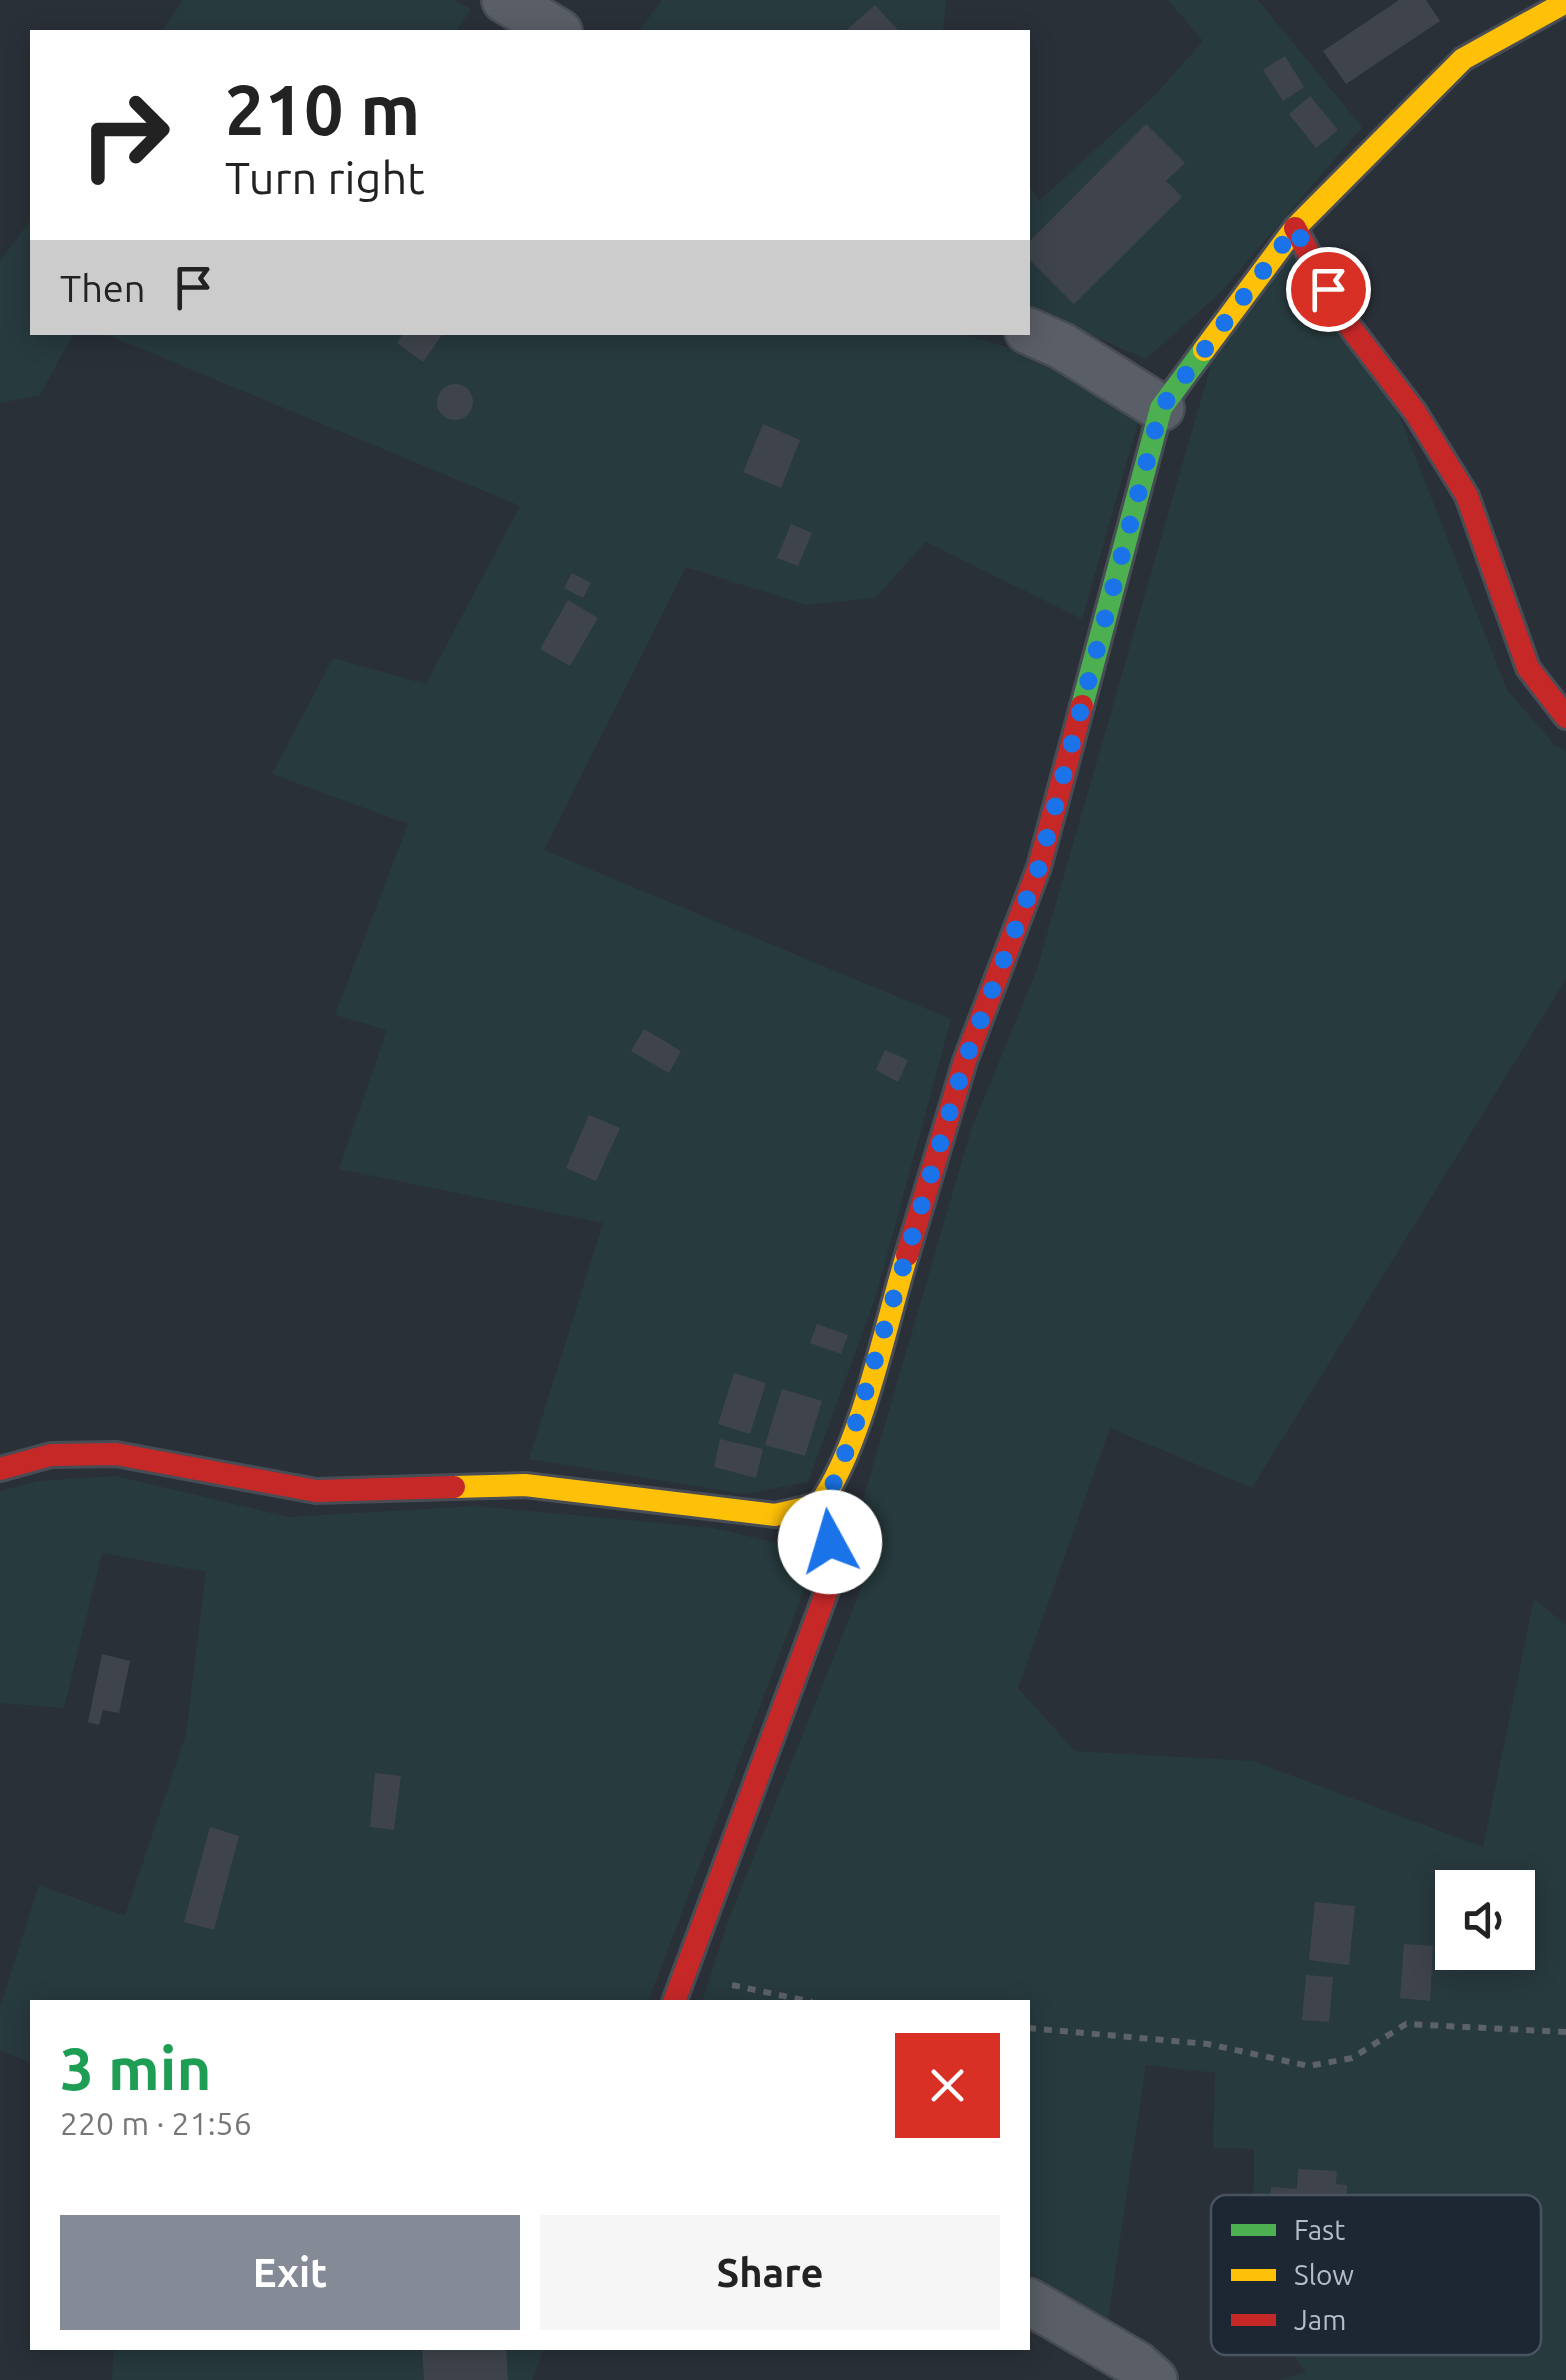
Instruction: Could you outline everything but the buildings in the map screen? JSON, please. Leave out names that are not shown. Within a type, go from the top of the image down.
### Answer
[{"type":"street","points":[[505,0],[555,30]]},
{"type":"street","points":[[0,1469],[51,1455],[116,1454],[316,1492],[525,1486],[774,1515],[819,1505],[833,1485],[853,1433],[965,1061],[1039,867],[1161,408],[1295,228],[1463,59],[1566,2]]},
{"type":"street","points":[[1295,228],[1344,320],[1415,412],[1466,496],[1528,668],[1566,716]]},
{"type":"street","points":[[1030,333],[1062,346],[1161,408]]},
{"type":"street","points":[[675,2000],[829,1585],[830,1542],[819,1505]]},
{"type":"street","points":[[1030,2302],[1136,2364],[1154,2380]]},
{"type":"path","points":[[682,1975],[802,2000]]},
{"type":"path","points":[[1030,2028],[1208,2044],[1308,2066],[1352,2058],[1406,2024],[1566,2032]]},
{"type":"green space","points":[[183,0],[453,0],[471,9],[457,30],[162,30]]},
{"type":"green space","points":[[662,0],[946,0],[943,30],[640,30]]},
{"type":"green space","points":[[1168,0],[1258,0],[1362,127],[1221,292],[1146,359],[1030,309],[1030,188],[1039,201],[1155,95],[1203,41]]},
{"type":"green space","points":[[30,221],[30,335],[73,335],[40,395],[0,403],[0,261]]},
{"type":"green space","points":[[1292,253],[1398,413],[1507,690],[1556,746],[1566,751],[1566,979],[1252,1488],[1110,1428],[1018,1688],[1075,1751],[1253,1761],[1483,1847],[1534,1599],[1566,1625],[1566,2380],[1279,2380],[1306,2372],[1293,2355],[1541,2355],[1541,2195],[1254,2195],[1254,2149],[1213,2148],[1215,2073],[1146,2065],[1108,2320],[1030,2272],[1030,2000],[703,2000],[728,1921],[862,1586],[857,1520],[971,1130],[1037,969],[1211,365]]},
{"type":"green space","points":[[108,335],[962,335],[1036,354],[1140,415],[1082,619],[926,542],[875,598],[806,605],[686,567],[544,850],[951,1019],[876,1296],[808,1482],[744,1494],[529,1459],[603,1223],[339,1169],[387,1030],[335,1015],[408,824],[272,774],[333,658],[426,684],[520,506]]},
{"type":"green space","points":[[116,1476],[288,1517],[476,1506],[714,1528],[801,1549],[805,1587],[649,2000],[30,2000],[30,2063],[0,2050],[0,2007],[39,1885],[125,1916],[186,1734],[206,1572],[102,1553],[64,1708],[0,1703],[0,1491],[38,1481]]},
{"type":"green space","points":[[114,2350],[543,2350],[532,2380],[112,2380]]},
{"type":"traffic: fast","points":[[1082,706],[1161,408],[1204,350]]},
{"type":"traffic: slow","points":[[1204,350],[1295,228],[1463,59],[1566,2]]},
{"type":"traffic: slow","points":[[454,1487],[525,1485],[775,1515],[819,1505],[860,1418],[907,1255]]},
{"type":"traffic: jam","points":[[1295,228],[1344,319],[1415,412],[1467,496],[1528,668],[1566,717]]},
{"type":"traffic: jam","points":[[907,1255],[965,1061],[1039,867],[1082,706]]},
{"type":"traffic: jam","points":[[0,1469],[51,1455],[116,1454],[316,1491],[454,1487]]},
{"type":"traffic: jam","points":[[675,2000],[829,1585],[830,1542],[819,1505]]},
{"type":"route","points":[[830,1542],[819,1505],[833,1485],[853,1433],[965,1061],[1039,867],[1161,408],[1295,228],[1328,289]]}]
